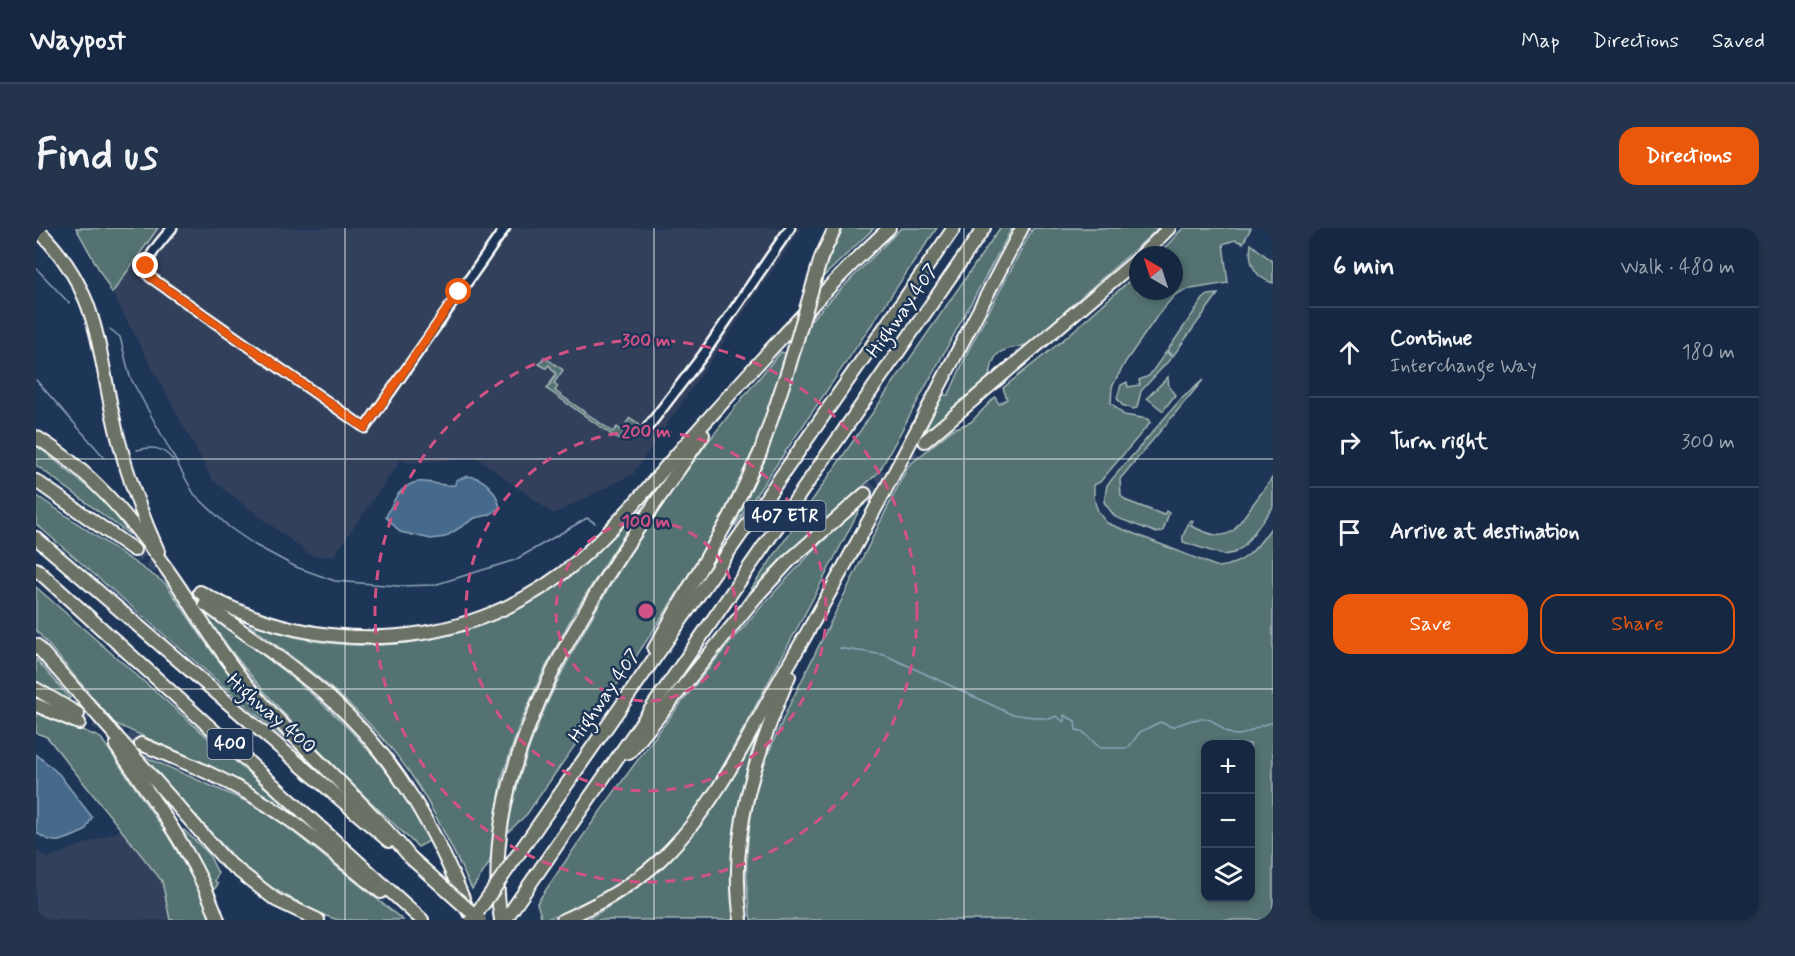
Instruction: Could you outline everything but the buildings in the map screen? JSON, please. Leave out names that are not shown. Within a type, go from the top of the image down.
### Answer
[{"type":"highway","points":[[36,228],[60,253],[93,315],[111,408],[127,472],[166,568]]},
{"type":"highway","points":[[618,712],[730,517],[760,453],[788,370],[821,258],[835,228]]},
{"type":"highway","points":[[472,920],[436,838],[405,785],[378,748],[314,685],[203,598],[269,623],[339,638],[396,638],[432,633],[485,616],[524,598],[580,558],[726,402],[795,323],[889,228]]},
{"type":"highway","name":"Highway 407","points":[[472,920],[954,228]]},
{"type":"highway","name":"Highway 407","points":[[503,920],[586,805],[984,228]]},
{"type":"highway","points":[[569,917],[607,898],[646,872],[687,832],[720,787],[813,623],[1022,228]]},
{"type":"highway","points":[[1151,246],[1169,228]]},
{"type":"highway","points":[[925,441],[1129,267]]},
{"type":"highway","points":[[503,920],[499,855],[501,822],[522,743],[539,702],[577,630],[631,538],[726,402]]},
{"type":"highway","points":[[36,437],[75,465],[110,497],[166,568],[199,619],[254,693],[374,815],[411,858]]},
{"type":"highway","points":[[36,481],[134,550]]},
{"type":"highway","points":[[586,805],[755,598],[791,559],[865,494]]},
{"type":"highway","name":"Highway 400","points":[[36,538],[411,858],[480,920]]},
{"type":"highway","name":"400","points":[[36,569],[420,920]]},
{"type":"highway","points":[[741,920],[738,855],[748,792],[768,728],[813,623]]},
{"type":"highway","points":[[36,645],[226,861],[276,900],[318,920]]},
{"type":"highway","points":[[36,689],[78,719],[36,705]]},
{"type":"highway","points":[[87,705],[182,846],[219,920]]},
{"type":"highway","points":[[141,744],[215,776],[265,803],[420,920]]},
{"type":"street","points":[[172,228],[147,262],[146,271],[150,277],[365,428],[505,228]]},
{"type":"street","points":[[648,427],[703,355],[790,228]]},
{"type":"shaded area","points":[[158,228],[802,228],[633,474],[554,514],[477,458],[409,463],[401,460],[333,557],[310,555],[213,481],[112,293]]},
{"type":"shaded area","points":[[468,476],[480,479],[489,486],[500,508],[489,515],[475,518],[445,537],[431,539],[400,532],[386,517],[397,496],[411,484],[422,482],[455,485],[456,480]]},
{"type":"shaded area","points":[[36,754],[59,774],[92,817],[85,831],[60,841],[49,840],[36,832]]},
{"type":"shaded area","points":[[121,830],[162,881],[170,920],[36,920],[36,850],[47,858]]},
{"type":"green space","points":[[76,228],[158,228],[112,293]]},
{"type":"green space","points":[[842,228],[874,228],[819,281],[826,258]]},
{"type":"green space","points":[[901,228],[937,228],[735,526],[729,523],[757,468],[780,412],[794,374],[793,369],[806,325]]},
{"type":"green space","points":[[1000,228],[1012,228],[879,472],[771,569],[740,605]]},
{"type":"green space","points":[[1033,228],[1159,228],[1139,246],[1129,246],[1129,255],[1028,344],[998,354],[989,376],[980,387],[921,439],[943,395],[948,395],[951,390],[968,351]]},
{"type":"green space","points":[[1183,228],[1251,228],[1243,243],[1235,240],[1223,244],[1228,283],[1183,291],[1183,246],[1166,246]]},
{"type":"green space","points":[[1251,244],[1273,262],[1273,283],[1267,281],[1254,269],[1250,251]]},
{"type":"green space","points":[[1129,281],[1129,300],[1171,300],[1126,361],[1112,387],[1111,403],[1124,415],[1148,419],[1150,423],[1100,482],[1094,485],[1098,510],[1107,523],[1218,567],[1244,558],[1273,525],[1273,920],[751,920],[747,890],[748,841],[752,810],[761,773],[788,708],[908,466],[953,429],[971,422],[995,397],[999,404],[1007,399],[1003,388],[1063,340]]},
{"type":"green space","points":[[1218,294],[1173,356],[1167,351],[1203,299],[1208,295]]},
{"type":"green space","points":[[781,352],[788,354],[756,446],[741,481],[709,539],[660,620],[608,698],[527,814],[507,833],[522,769],[545,707],[590,620],[626,559],[667,498],[711,438]]},
{"type":"green space","points":[[1166,352],[1172,357],[1141,391],[1137,408],[1122,405],[1117,398],[1121,385],[1127,382],[1128,387],[1140,385],[1139,380],[1149,376]]},
{"type":"green space","points":[[544,357],[563,370],[554,383],[558,386],[555,391],[613,432],[617,427],[621,430],[630,418],[638,423],[639,430],[634,434],[626,430],[619,440],[547,389],[556,374],[549,365],[546,368],[539,364]]},
{"type":"green space","points":[[1168,377],[1169,387],[1175,395],[1163,411],[1147,398]]},
{"type":"green space","points":[[1203,380],[1120,479],[1121,496],[1127,501],[1164,515],[1166,511],[1169,513],[1163,531],[1157,533],[1115,517],[1104,502],[1107,485],[1180,400]]},
{"type":"green space","points":[[36,445],[107,503],[130,535],[36,465]]},
{"type":"green space","points":[[1273,477],[1273,507],[1244,546],[1234,553],[1223,555],[1183,542],[1183,536],[1190,520],[1193,521],[1191,526],[1212,534],[1223,535],[1234,530]]},
{"type":"green space","points":[[36,495],[166,584],[214,655],[288,742],[36,524]]},
{"type":"green space","points":[[864,501],[728,757],[687,822],[651,858],[609,890],[587,903],[542,920],[537,903],[611,796],[689,693],[773,594]]},
{"type":"green space","points":[[638,508],[641,508],[574,613],[541,676],[519,726],[502,777],[490,862],[472,889],[419,787],[384,740],[364,718],[320,678],[249,625],[252,623],[294,637],[339,644],[383,645],[428,640],[472,628],[514,611],[553,589],[588,561]]},
{"type":"green space","points":[[36,587],[294,813],[293,815],[223,773],[114,723],[36,630]]},
{"type":"green space","points":[[207,613],[304,688],[359,740],[408,802],[431,840],[418,847],[305,736],[228,647],[205,615]]},
{"type":"green space","points":[[36,659],[70,698],[65,700],[36,681]]},
{"type":"green space","points":[[36,710],[101,738],[168,836],[201,893],[210,920],[170,920],[162,881],[47,737],[36,733]]},
{"type":"green space","points":[[757,735],[744,781],[736,827],[733,873],[736,920],[586,920],[643,883],[686,842],[705,819]]},
{"type":"green space","points":[[141,755],[250,803],[282,823],[403,920],[338,920],[320,914],[269,886],[237,861]]},
{"type":"green space","points":[[184,830],[208,853],[218,873],[215,881],[218,884],[214,890],[182,833]]},
{"type":"waterway","points":[[36,268],[69,303]]},
{"type":"waterway","points":[[110,329],[120,337],[130,377],[194,494],[229,527],[255,545],[296,567],[335,581],[398,586],[434,585],[515,560],[587,518],[595,523]]},
{"type":"waterway","points":[[36,380],[104,457]]},
{"type":"waterway","points":[[137,450],[157,449],[165,452],[173,460]]},
{"type":"waterway","points":[[839,648],[885,655],[1011,714],[1050,719],[1056,716],[1064,722],[1064,715],[1075,721],[1076,730],[1082,731],[1100,748],[1128,748],[1140,732],[1160,722],[1172,727],[1204,719],[1214,722],[1234,735],[1247,733],[1273,723]]},
{"type":"tunnel","points":[[865,494],[925,441]]},
{"type":"tunnel","points":[[134,550],[205,604]]},
{"type":"tunnel","points":[[78,714],[141,744]]},
{"type":"route","points":[[146,266],[150,277],[365,428],[459,292]]}]
